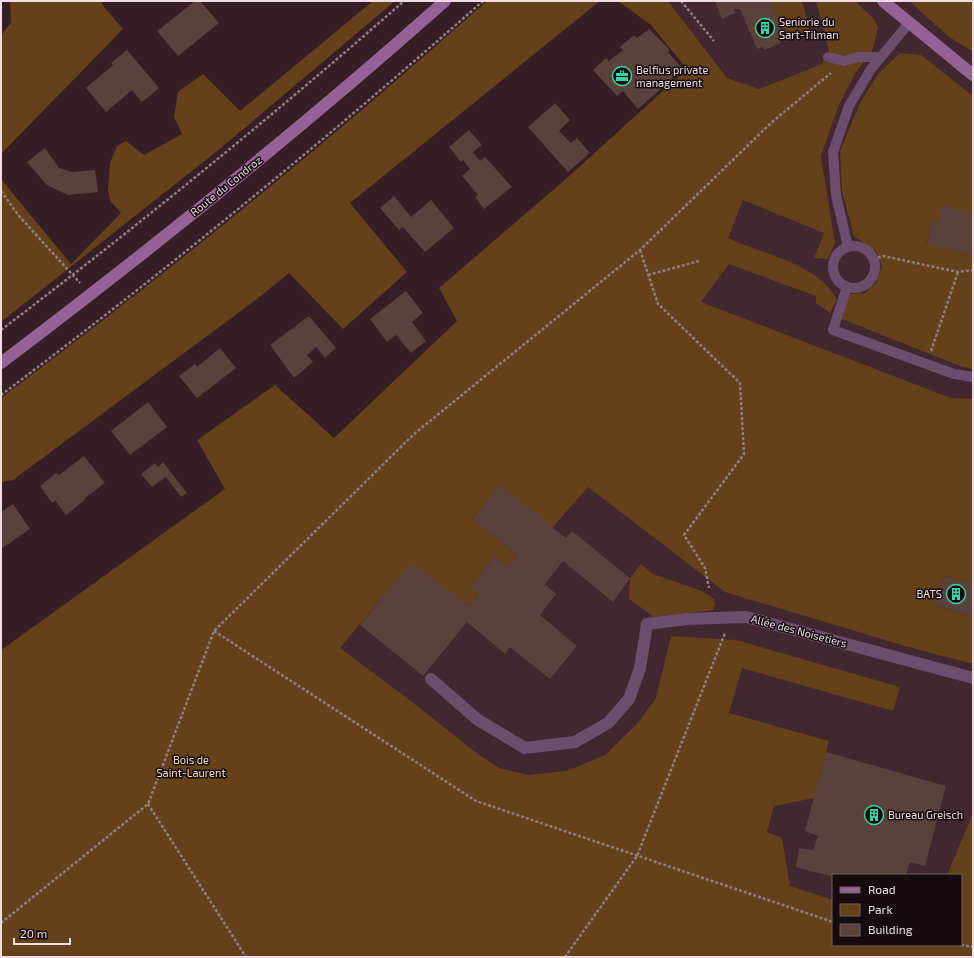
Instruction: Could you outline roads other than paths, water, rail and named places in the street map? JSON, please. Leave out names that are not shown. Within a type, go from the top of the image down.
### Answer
[{"type":"main road","name":"Route du Condroz","points":[[1,363],[90,295],[298,126],[445,1]]},
{"type":"main road","points":[[883,1],[973,75]]},
{"type":"street","name":"Allée des Noisetiers","points":[[431,679],[478,720],[525,748],[575,742],[608,723],[629,699],[640,668],[647,624],[687,619],[731,616],[746,617],[973,678]]},
{"type":"lane","points":[[848,247],[836,195],[833,152],[849,106],[878,58],[909,23]]},
{"type":"lane","points":[[828,57],[844,61],[858,57],[878,58]]},
{"type":"lane","points":[[855,246],[863,248],[873,259],[874,273],[871,280],[859,287],[847,287],[839,282],[835,277],[833,263],[841,250],[848,247],[855,246]]},
{"type":"lane","points":[[847,287],[833,330],[954,374],[973,377]]},
{"type":"place","name":"Seniorie du Sart-Tilman","points":[[765,28]]},
{"type":"place","name":"Belfius private management","points":[[622,76]]},
{"type":"place","name":"BATS","points":[[956,594]]},
{"type":"place","name":"Bureau Greisch","points":[[874,815]]},
{"type":"park label","name":"Bois de Saint-Laurent","points":[[191,766]]}]
